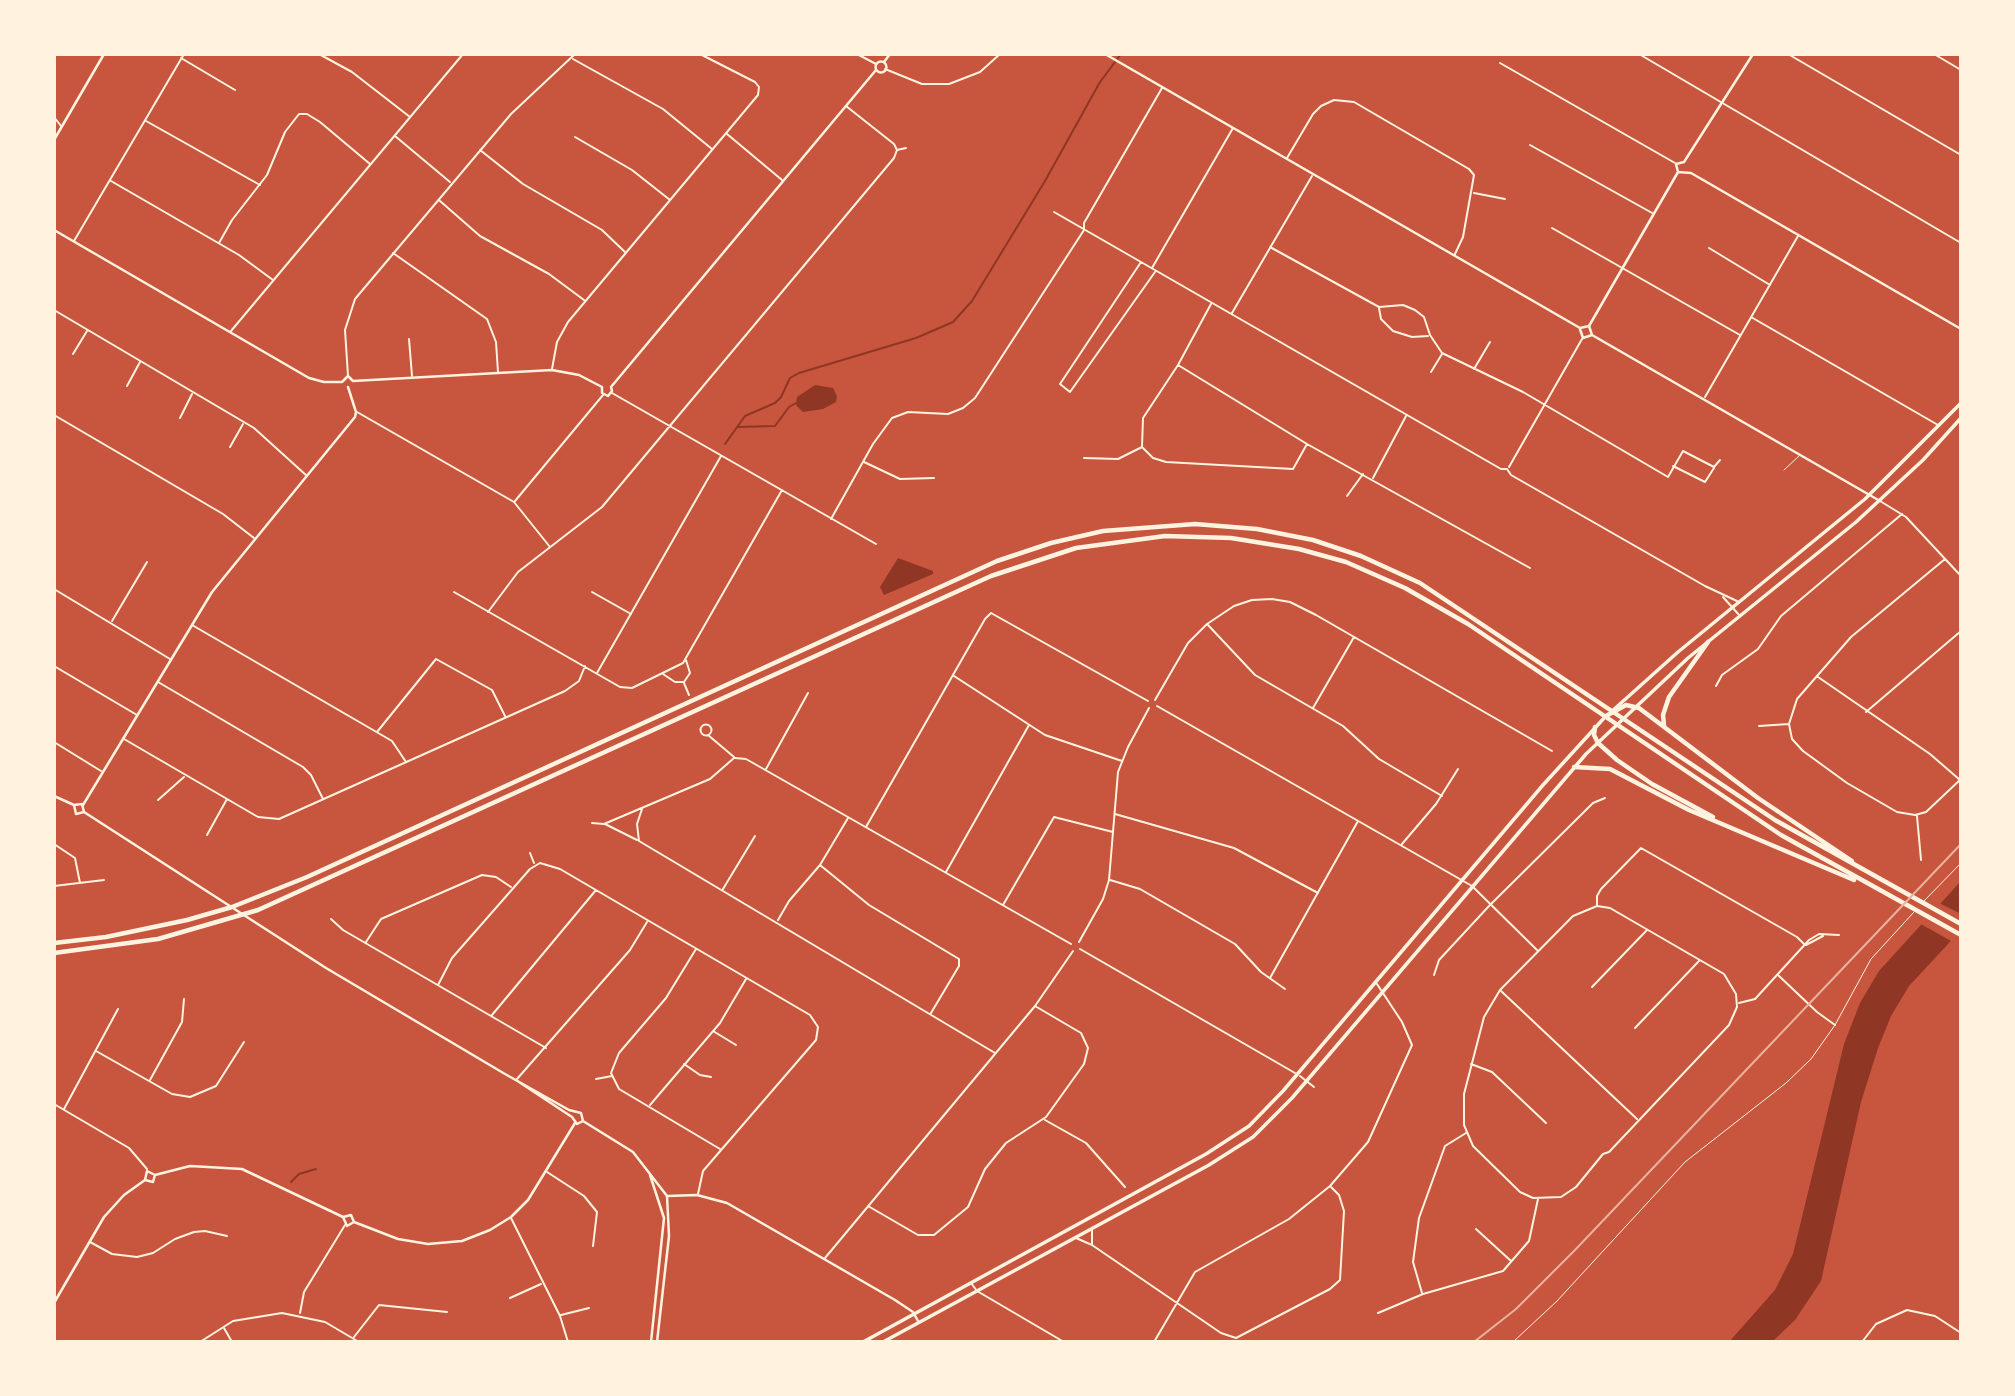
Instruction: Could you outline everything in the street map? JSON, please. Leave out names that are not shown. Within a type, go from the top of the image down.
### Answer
[{"type":"highway","points":[[863,1342],[913,1312],[1236,1137],[1269,1107],[1298,1074],[1595,727],[1606,716],[1613,715],[1621,705],[1740,602],[1870,495],[1961,403]]},
{"type":"highway","points":[[883,1342],[1237,1149],[1269,1123],[1574,767],[1605,735],[1708,642],[1831,545],[1961,418]]},
{"type":"highway","points":[[54,943],[163,926],[252,900],[997,561],[1077,536],[1167,524],[1228,526],[1290,535],[1361,555],[1401,573],[1459,606],[1775,820],[1961,924]]},
{"type":"highway","points":[[54,953],[158,939],[258,910],[991,576],[1076,548],[1166,536],[1231,538],[1279,544],[1346,562],[1405,588],[1468,624],[1781,835],[1961,936]]},
{"type":"highway","points":[[1665,727],[1662,719],[1669,697],[1708,642]]},
{"type":"highway","points":[[1621,705],[1636,706],[1758,798],[1879,879]]},
{"type":"highway","points":[[1595,727],[1594,735],[1598,743],[1634,773],[1729,826]]},
{"type":"highway","points":[[1574,767],[1610,769],[1689,810],[1874,888]]},
{"type":"street","points":[[54,140],[104,54]]},
{"type":"street","points":[[74,242],[184,54]]},
{"type":"street","points":[[319,54],[352,72],[410,117]]},
{"type":"street","points":[[230,332],[463,54]]},
{"type":"street","points":[[353,382],[348,376],[345,330],[355,299],[511,114],[575,54]]},
{"type":"street","points":[[552,370],[561,333],[757,96],[759,89],[753,81],[700,54]]},
{"type":"street","points":[[857,54],[876,64],[884,62],[890,54]]},
{"type":"street","points":[[885,69],[922,84],[949,84],[980,72],[1000,54]]},
{"type":"street","points":[[1639,54],[1961,243]]},
{"type":"street","points":[[1500,63],[1676,164],[1684,162],[1753,54]]},
{"type":"street","points":[[1788,54],[1961,155]]},
{"type":"street","points":[[1934,54],[1961,70]]},
{"type":"street","points":[[1107,55],[1580,328],[1589,326],[1623,268],[1678,172],[1676,164]]},
{"type":"street","points":[[181,58],[235,90]]},
{"type":"street","points":[[572,58],[663,109],[713,149]]},
{"type":"street","points":[[884,62],[885,69]]},
{"type":"street","points":[[611,393],[611,387],[876,70],[876,64]]},
{"type":"street","points":[[876,70],[881,72],[885,69]]},
{"type":"street","points":[[831,519],[884,425],[897,415],[913,412],[948,414],[971,402],[1084,230],[1084,223],[1162,87]]},
{"type":"street","points":[[1287,159],[1312,114],[1334,100],[1346,99],[1469,169],[1474,175],[1472,193],[1462,237],[1454,255]]},
{"type":"street","points":[[846,106],[892,142],[897,150]]},
{"type":"street","points":[[219,243],[232,220],[260,185],[295,116],[302,113],[320,122],[370,164]]},
{"type":"street","points":[[54,117],[62,127]]},
{"type":"street","points":[[146,120],[260,185]]},
{"type":"street","points":[[1152,269],[1233,128]]},
{"type":"street","points":[[726,133],[782,181]]},
{"type":"street","points":[[395,136],[451,183]]},
{"type":"street","points":[[575,137],[632,170],[671,200]]},
{"type":"street","points":[[1530,145],[1654,215]]},
{"type":"street","points":[[897,150],[906,148]]},
{"type":"street","points":[[480,150],[523,184],[602,230],[627,254]]},
{"type":"street","points":[[488,612],[518,572],[602,507],[894,158],[897,150]]},
{"type":"street","points":[[1684,162],[1686,170]]},
{"type":"street","points":[[1678,172],[1686,170],[1961,329]]},
{"type":"street","points":[[1231,314],[1313,174]]},
{"type":"street","points":[[110,180],[219,243],[273,280]]},
{"type":"street","points":[[1472,193],[1505,199]]},
{"type":"street","points":[[438,200],[480,236],[542,270],[585,301]]},
{"type":"street","points":[[1054,212],[1501,469],[1507,469]]},
{"type":"street","points":[[1552,228],[1740,335]]},
{"type":"street","points":[[54,230],[309,378],[324,382],[342,382],[348,387],[356,412]]},
{"type":"street","points":[[1704,398],[1798,235]]},
{"type":"street","points":[[1270,247],[1379,307],[1403,305],[1415,310],[1423,317],[1430,335],[1442,353],[1545,404],[1668,477],[1683,451],[1715,467]]},
{"type":"street","points":[[1709,248],[1770,285]]},
{"type":"street","points":[[393,253],[487,319],[496,342],[498,373]]},
{"type":"street","points":[[1141,262],[1060,384],[1070,391],[1155,271]]},
{"type":"street","points":[[1212,303],[1178,365],[1143,418],[1140,430],[1142,447],[1153,458],[1166,462],[1293,469],[1307,444]]},
{"type":"street","points":[[1379,307],[1381,319],[1393,331],[1412,337],[1430,335]]},
{"type":"street","points":[[54,310],[244,422],[307,475]]},
{"type":"street","points":[[1751,317],[1940,426]]},
{"type":"street","points":[[1589,326],[1592,335],[1902,514],[1961,576]]},
{"type":"street","points":[[1580,328],[1583,338]]},
{"type":"street","points":[[73,354],[87,329]]},
{"type":"street","points":[[1507,469],[1583,338],[1592,335]]},
{"type":"street","points":[[410,339],[412,378]]},
{"type":"street","points":[[1474,370],[1490,342]]},
{"type":"street","points":[[1431,372],[1442,353]]},
{"type":"street","points":[[127,386],[141,361]]},
{"type":"street","points":[[1178,365],[1307,444],[1373,478],[1530,568]]},
{"type":"street","points":[[348,387],[353,382],[552,370],[579,375],[602,387],[611,387]]},
{"type":"street","points":[[342,382],[348,376]]},
{"type":"street","points":[[602,387],[603,394]]},
{"type":"street","points":[[180,418],[193,392]]},
{"type":"street","points":[[514,502],[603,394],[611,393],[876,544]]},
{"type":"street","points":[[356,412],[364,413],[514,502],[551,547]]},
{"type":"street","points":[[84,812],[83,805],[212,592],[356,412]]},
{"type":"street","points":[[54,415],[223,514],[254,539]]},
{"type":"street","points":[[1373,478],[1407,415]]},
{"type":"street","points":[[230,447],[244,422]]},
{"type":"street","points":[[1084,458],[1118,459],[1142,447]]},
{"type":"street","points":[[597,673],[722,456]]},
{"type":"street","points":[[1673,466],[1707,482],[1720,460]]},
{"type":"street","points":[[863,461],[900,479],[934,478]]},
{"type":"street","points":[[1507,469],[1511,475],[1722,596],[1740,602]]},
{"type":"street","points":[[1348,496],[1363,473]]},
{"type":"street","points":[[454,592],[626,689],[663,674],[685,660],[782,490]]},
{"type":"street","points":[[1716,686],[1722,675],[1758,649],[1781,616],[1902,514]]},
{"type":"street","points":[[1817,677],[1865,713],[1930,754],[1961,779],[1931,810],[1917,815],[1897,812],[1847,783],[1797,745],[1789,724],[1793,705],[1851,637],[1945,559]]},
{"type":"street","points":[[112,622],[147,562]]},
{"type":"street","points":[[54,589],[171,659]]},
{"type":"street","points":[[592,592],[631,614]]},
{"type":"street","points":[[1722,596],[1740,616]]},
{"type":"street","points":[[866,827],[985,619],[992,614],[1147,701],[1155,699],[1183,651],[1207,624],[1234,606],[1272,599],[1299,606],[1552,751]]},
{"type":"street","points":[[1207,624],[1255,675],[1343,726],[1379,759],[1442,796]]},
{"type":"street","points":[[191,625],[395,744],[406,763]]},
{"type":"street","points":[[1865,713],[1961,631]]},
{"type":"street","points":[[1312,709],[1354,636]]},
{"type":"street","points":[[377,733],[436,659],[492,691],[505,717]]},
{"type":"street","points":[[685,660],[690,671],[684,682],[689,695]]},
{"type":"street","points":[[54,666],[138,715]]},
{"type":"street","points":[[124,739],[265,820],[278,819],[565,691],[579,681],[585,667]]},
{"type":"street","points":[[663,674],[675,682],[684,682]]},
{"type":"street","points":[[953,676],[1045,735],[1122,761]]},
{"type":"street","points":[[158,682],[303,767],[311,775],[323,800]]},
{"type":"street","points":[[765,770],[808,693]]},
{"type":"street","points":[[1155,699],[1157,706]]},
{"type":"street","points":[[1080,949],[1079,942],[1103,899],[1109,880],[1114,814],[1122,761],[1149,708],[1147,701]]},
{"type":"street","points":[[1149,708],[1157,706],[1472,886],[1492,903],[1537,951]]},
{"type":"street","points":[[701,721],[711,728],[708,735]]},
{"type":"street","points":[[1759,726],[1789,724]]},
{"type":"street","points":[[704,725],[701,732],[730,750],[735,758]]},
{"type":"street","points":[[945,873],[1029,725]]},
{"type":"street","points":[[54,742],[104,772]]},
{"type":"street","points":[[604,824],[710,779],[735,758],[744,758],[1071,944],[1079,942]]},
{"type":"street","points":[[1400,845],[1442,796],[1458,769]]},
{"type":"street","points":[[159,800],[185,775]]},
{"type":"street","points":[[54,796],[74,805],[83,805]]},
{"type":"street","points":[[1434,975],[1439,960],[1492,903],[1592,803],[1605,798]]},
{"type":"street","points":[[207,835],[227,799]]},
{"type":"street","points":[[74,805],[76,814],[84,812],[326,968],[575,1113],[583,1114],[583,1121]]},
{"type":"street","points":[[639,841],[637,824],[642,809]]},
{"type":"street","points":[[1114,814],[1234,848],[1318,894]]},
{"type":"street","points":[[1917,815],[1921,860]]},
{"type":"street","points":[[777,922],[789,901],[820,865],[848,817]]},
{"type":"street","points":[[1003,905],[1054,817],[1113,832]]},
{"type":"street","points":[[1270,979],[1358,821]]},
{"type":"street","points":[[592,823],[604,824],[639,841],[995,1053]]},
{"type":"street","points":[[723,890],[755,836]]},
{"type":"street","points":[[54,844],[75,858],[80,883]]},
{"type":"street","points":[[1597,906],[1601,889],[1641,848],[1797,937],[1805,945]]},
{"type":"street","points":[[530,853],[534,864]]},
{"type":"street","points":[[438,985],[452,958],[512,888],[534,864],[545,863],[560,869],[810,1015],[816,1022],[818,1032],[810,1048],[700,1175],[698,1195]]},
{"type":"street","points":[[820,865],[869,905],[959,959],[959,966],[931,1014]]},
{"type":"street","points":[[366,943],[381,919],[482,876],[496,877],[512,888]]},
{"type":"street","points":[[54,886],[104,880]]},
{"type":"street","points":[[1109,880],[1140,889],[1234,943],[1270,979],[1285,989]]},
{"type":"street","points":[[491,1016],[596,890]]},
{"type":"street","points":[[1597,906],[1610,908],[1724,974],[1732,983],[1738,1003],[1729,1025],[1576,1187],[1561,1197],[1538,1199],[1520,1192],[1480,1155],[1466,1133],[1463,1105],[1471,1064],[1484,1017],[1500,990],[1573,916],[1597,906]]},
{"type":"street","points":[[331,919],[366,943],[546,1048]]},
{"type":"street","points":[[517,1080],[630,950],[648,920]]},
{"type":"street","points":[[1592,987],[1648,930]]},
{"type":"street","points":[[1738,1003],[1755,999],[1815,937],[1839,935]]},
{"type":"street","points":[[1071,944],[1073,951]]},
{"type":"street","points":[[696,949],[666,998],[614,1060],[612,1076],[619,1089],[721,1149]]},
{"type":"street","points":[[823,1260],[1035,1006],[1073,951],[1080,949],[1298,1074],[1314,1087]]},
{"type":"street","points":[[1635,1028],[1700,960]]},
{"type":"street","points":[[1777,975],[1835,1025]]},
{"type":"street","points":[[649,1106],[730,1009],[746,978]]},
{"type":"street","points":[[1154,1342],[1195,1272],[1280,1225],[1330,1186],[1368,1142],[1412,1049],[1412,1041],[1383,990],[1375,983]]},
{"type":"street","points":[[1500,990],[1638,1119]]},
{"type":"street","points":[[149,1081],[182,1022],[184,999]]},
{"type":"street","points":[[868,1206],[918,1236],[934,1235],[968,1207],[985,1169],[1006,1143],[1044,1119],[1084,1064],[1088,1048],[1081,1033],[1035,1006]]},
{"type":"street","points":[[63,1110],[118,1009]]},
{"type":"street","points":[[713,1031],[736,1045]]},
{"type":"street","points":[[96,1051],[184,1097],[204,1094],[222,1080],[244,1042]]},
{"type":"street","points":[[684,1064],[701,1075],[711,1077]]},
{"type":"street","points":[[1471,1064],[1492,1073],[1546,1123]]},
{"type":"street","points":[[596,1079],[612,1076]]},
{"type":"street","points":[[517,1080],[572,1117],[575,1123]]},
{"type":"street","points":[[54,1104],[129,1148],[148,1171],[155,1175],[190,1166],[242,1169],[343,1217],[350,1214],[354,1222]]},
{"type":"street","points":[[572,1117],[575,1113]]},
{"type":"street","points":[[1044,1119],[1086,1143],[1125,1187]]},
{"type":"street","points":[[300,1314],[304,1292],[345,1225],[354,1222],[398,1239],[437,1244],[476,1237],[511,1217],[527,1202],[575,1123],[583,1121],[622,1144],[642,1163],[667,1196],[698,1195],[727,1203],[913,1312],[919,1322]]},
{"type":"street","points":[[1423,1294],[1413,1262],[1419,1218],[1446,1146],[1466,1133]]},
{"type":"street","points":[[642,1163],[660,1202],[664,1229],[651,1342]]},
{"type":"street","points":[[145,1180],[144,1174],[148,1171]]},
{"type":"street","points":[[547,1172],[584,1196],[597,1212],[593,1246]]},
{"type":"street","points":[[145,1180],[153,1182],[155,1175]]},
{"type":"street","points":[[54,1303],[112,1207],[145,1180]]},
{"type":"street","points":[[1075,1238],[1092,1245],[1221,1333],[1236,1338],[1330,1289],[1340,1280],[1344,1211],[1339,1195],[1330,1186]]},
{"type":"street","points":[[657,1194],[663,1192]]},
{"type":"street","points":[[657,1342],[669,1236],[667,1196]]},
{"type":"street","points":[[1378,1313],[1423,1294],[1497,1274],[1512,1262],[1532,1233],[1538,1199]]},
{"type":"street","points":[[660,1202],[666,1202]]},
{"type":"street","points":[[343,1217],[345,1225]]},
{"type":"street","points":[[511,1217],[560,1316],[568,1342]]},
{"type":"street","points":[[1092,1229],[1092,1245]]},
{"type":"street","points":[[1476,1229],[1512,1262]]},
{"type":"street","points":[[90,1241],[112,1254],[137,1257],[153,1253],[175,1239],[194,1232],[205,1231],[227,1236]]},
{"type":"street","points":[[971,1282],[977,1291],[1064,1342]]},
{"type":"street","points":[[510,1298],[542,1283]]},
{"type":"street","points":[[353,1338],[379,1305],[447,1312]]},
{"type":"street","points":[[560,1316],[589,1308]]},
{"type":"street","points":[[1862,1342],[1876,1324],[1907,1310],[1935,1316],[1961,1333]]},
{"type":"street","points":[[200,1342],[223,1326],[254,1315],[300,1314],[325,1322],[359,1342]]},
{"type":"street","points":[[223,1326],[232,1342]]},
{"type":"street","points":[[103,1342],[121,1341]]},
{"type":"lane","points":[[1784,470],[1800,454]]},
{"type":"lane","points":[[1513,1342],[1557,1301],[1685,1162],[1801,1069],[1835,1025],[1871,959],[1961,863]]},
{"type":"shaded area","points":[[815,385],[833,388],[837,396],[836,402],[823,409],[803,412],[796,405],[797,397]]},
{"type":"shaded area","points":[[898,558],[933,571],[933,574],[884,595],[880,587]]},
{"type":"shaded area","points":[[1961,881],[1961,930],[1909,986],[1891,1016],[1878,1048],[1861,1102],[1821,1281],[1795,1320],[1772,1342],[1729,1342],[1775,1290],[1793,1254],[1844,1044],[1860,1003],[1879,971]]},
{"type":"pier","points":[[1935,901],[1961,914],[1961,934],[1953,942],[1917,922]]},
{"type":"waterway","points":[[725,444],[745,416],[775,403],[790,378],[799,373],[916,338],[953,322],[972,301],[1045,181],[1100,82],[1121,54]]},
{"type":"waterway","points":[[737,427],[775,426],[789,407],[796,403]]},
{"type":"waterway","points":[[291,1182],[299,1174],[316,1169]]},
{"type":"railway","points":[[1474,1342],[1516,1309],[1575,1250],[1961,844]]}]
